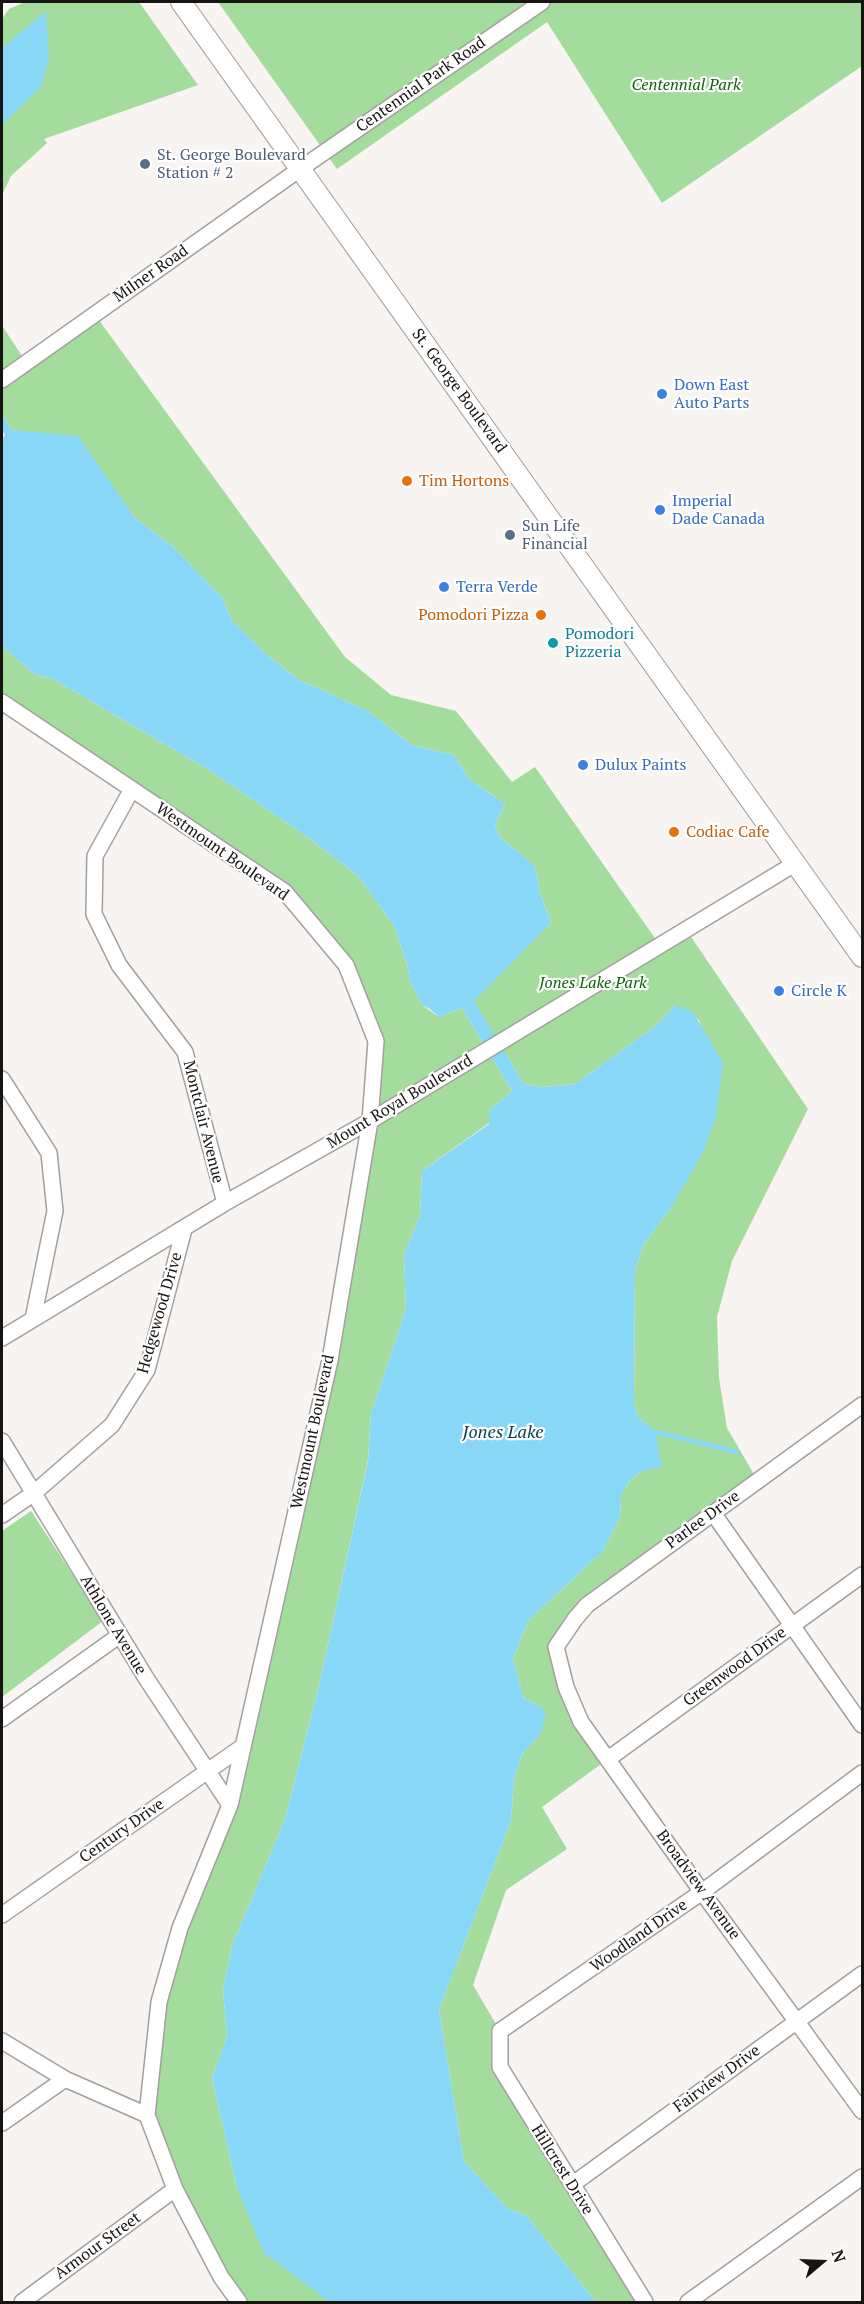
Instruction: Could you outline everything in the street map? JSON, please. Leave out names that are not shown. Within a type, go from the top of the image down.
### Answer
[{"type":"main road","name":"St. George Boulevard","points":[[181,2],[862,957]]},
{"type":"street","name":"Centennial Park Road","points":[[300,169],[542,2]]},
{"type":"street","name":"Milner Road","points":[[8,376],[300,169]]},
{"type":"street","name":"Westmount Boulevard","points":[[2,702],[285,892],[346,965],[376,1041],[370,1120],[330,1360],[230,1805],[180,1928],[159,2002],[147,2115],[175,2189],[221,2277],[239,2302]]},
{"type":"street","name":"Montclair Avenue","points":[[132,789],[95,856],[94,914],[119,965],[185,1052],[225,1203]]},
{"type":"street","name":"Mount Royal Boulevard","points":[[2,1338],[225,1203],[370,1120],[796,863]]},
{"type":"street","points":[[2,1079],[49,1153],[55,1210],[33,1319]]},
{"type":"street","name":"Hedgewood Drive","points":[[2,1515],[34,1493],[112,1425],[147,1370],[184,1229]]},
{"type":"street","name":"Parlee Drive","points":[[556,1647],[587,1605],[862,1406]]},
{"type":"street","name":"Athlone Avenue","points":[[2,1441],[120,1635],[230,1805]]},
{"type":"street","points":[[713,1513],[862,1725]]},
{"type":"street","name":"Greenwood Drive","points":[[608,1759],[862,1575]]},
{"type":"street","points":[[2,1719],[120,1635]]},
{"type":"street","name":"Broadview Avenue","points":[[556,1647],[566,1687],[581,1722],[862,2111]]},
{"type":"street","name":"Century Drive","points":[[2,1915],[242,1747]]},
{"type":"street","name":"Woodland Drive","points":[[501,2031],[702,1892],[862,1773]]},
{"type":"street","name":"Fairview Drive","points":[[573,2184],[862,1974]]},
{"type":"street","name":"Hillcrest Drive","points":[[501,2031],[500,2067],[645,2302]]},
{"type":"street","points":[[2,2041],[65,2079],[147,2115]]},
{"type":"street","points":[[2,2123],[65,2079]]},
{"type":"street","points":[[688,2302],[862,2177]]},
{"type":"street","name":"Armour Street","points":[[21,2302],[175,2189]]},
{"type":"green space","points":[[25,2],[139,2],[198,85],[44,139],[47,143],[11,176],[2,195],[2,89],[46,12],[2,48],[2,19],[9,9]]},
{"type":"green space","name":"Centennial Park","points":[[218,2],[862,2],[862,66],[662,203],[547,22],[337,169]]},
{"type":"green space","name":"Jones Lake Park","points":[[90,308],[345,657],[391,695],[456,711],[512,782],[535,767],[657,941],[683,925],[808,1109],[732,1261],[717,1317],[719,1378],[727,1428],[755,1476],[587,1605],[556,1647],[566,1687],[608,1759],[542,1807],[567,1849],[506,1890],[473,1985],[500,2031],[500,2067],[645,2302],[596,2302],[526,2215],[508,2209],[464,2161],[439,2010],[511,1821],[514,1779],[522,1754],[540,1735],[540,1706],[524,1699],[513,1659],[528,1621],[603,1551],[620,1517],[621,1495],[630,1480],[642,1471],[656,1432],[638,1417],[634,1403],[635,1270],[644,1244],[673,1205],[703,1031],[699,1020],[675,1005],[657,1025],[575,1084],[543,1087],[524,1084],[473,1000],[551,923],[540,893],[535,866],[500,837],[495,825],[505,804],[469,779],[454,755],[412,745],[368,711],[297,679],[266,654],[232,621],[221,596],[171,545],[135,518],[78,437],[12,430],[2,415],[2,319],[3,327],[22,356]]},
{"type":"green space","points":[[2,646],[34,674],[53,679],[209,770],[305,835],[358,876],[394,926],[407,964],[410,981],[422,1005],[439,1017],[462,1008],[512,1091],[489,1111],[489,1123],[422,1171],[420,1215],[404,1255],[406,1309],[371,1413],[368,1460],[318,1690],[285,1819],[232,1946],[223,1990],[227,2037],[212,2078],[237,2188],[329,2302],[239,2302],[221,2277],[147,2115],[159,2002],[230,1805],[330,1360],[376,1041],[346,965],[285,892],[2,702]]},
{"type":"green space","points":[[31,1511],[103,1621],[2,1697],[2,1531]]},
{"type":"water","points":[[46,11],[49,60],[41,87],[2,125],[2,48]]},
{"type":"water","name":"Jones Lake","points":[[2,415],[12,430],[78,436],[135,518],[171,545],[221,596],[232,621],[266,654],[297,679],[368,711],[412,745],[454,755],[469,779],[505,804],[495,825],[500,837],[535,866],[540,893],[551,923],[474,1001],[524,1084],[543,1087],[575,1084],[657,1025],[675,1005],[693,1012],[723,1063],[716,1117],[704,1150],[673,1205],[644,1244],[635,1270],[634,1403],[638,1417],[656,1432],[662,1467],[642,1471],[630,1480],[621,1495],[620,1517],[603,1551],[528,1621],[513,1659],[524,1699],[540,1706],[546,1713],[540,1735],[522,1754],[514,1779],[511,1821],[439,2010],[464,2161],[508,2209],[526,2215],[596,2302],[329,2302],[264,2253],[237,2188],[212,2078],[227,2037],[223,1990],[232,1946],[285,1819],[318,1690],[368,1461],[371,1413],[406,1309],[404,1255],[420,1215],[422,1171],[489,1124],[489,1111],[512,1091],[462,1008],[439,1017],[422,1005],[410,981],[407,964],[394,926],[358,876],[305,835],[209,770],[53,679],[34,674],[2,646],[2,439],[5,435],[2,430]]},
{"type":"waterway","points":[[656,1432],[737,1452]]},
{"type":"place","name":"St. George Boulevard Station # 2","points":[[145,164]]},
{"type":"place","name":"Down East Auto Parts","points":[[662,394]]},
{"type":"place","name":"Tim Hortons","points":[[407,481]]},
{"type":"place","name":"Imperial Dade Canada","points":[[660,510]]},
{"type":"place","name":"Sun Life Financial","points":[[510,535]]},
{"type":"place","name":"Terra Verde","points":[[444,587]]},
{"type":"place","name":"Pomodori Pizza","points":[[541,615]]},
{"type":"place","name":"Pomodori Pizzeria","points":[[553,643]]},
{"type":"place","name":"Dulux Paints","points":[[583,765]]},
{"type":"place","name":"Codiac Cafe","points":[[674,832]]},
{"type":"place","name":"Circle K","points":[[779,991]]}]
